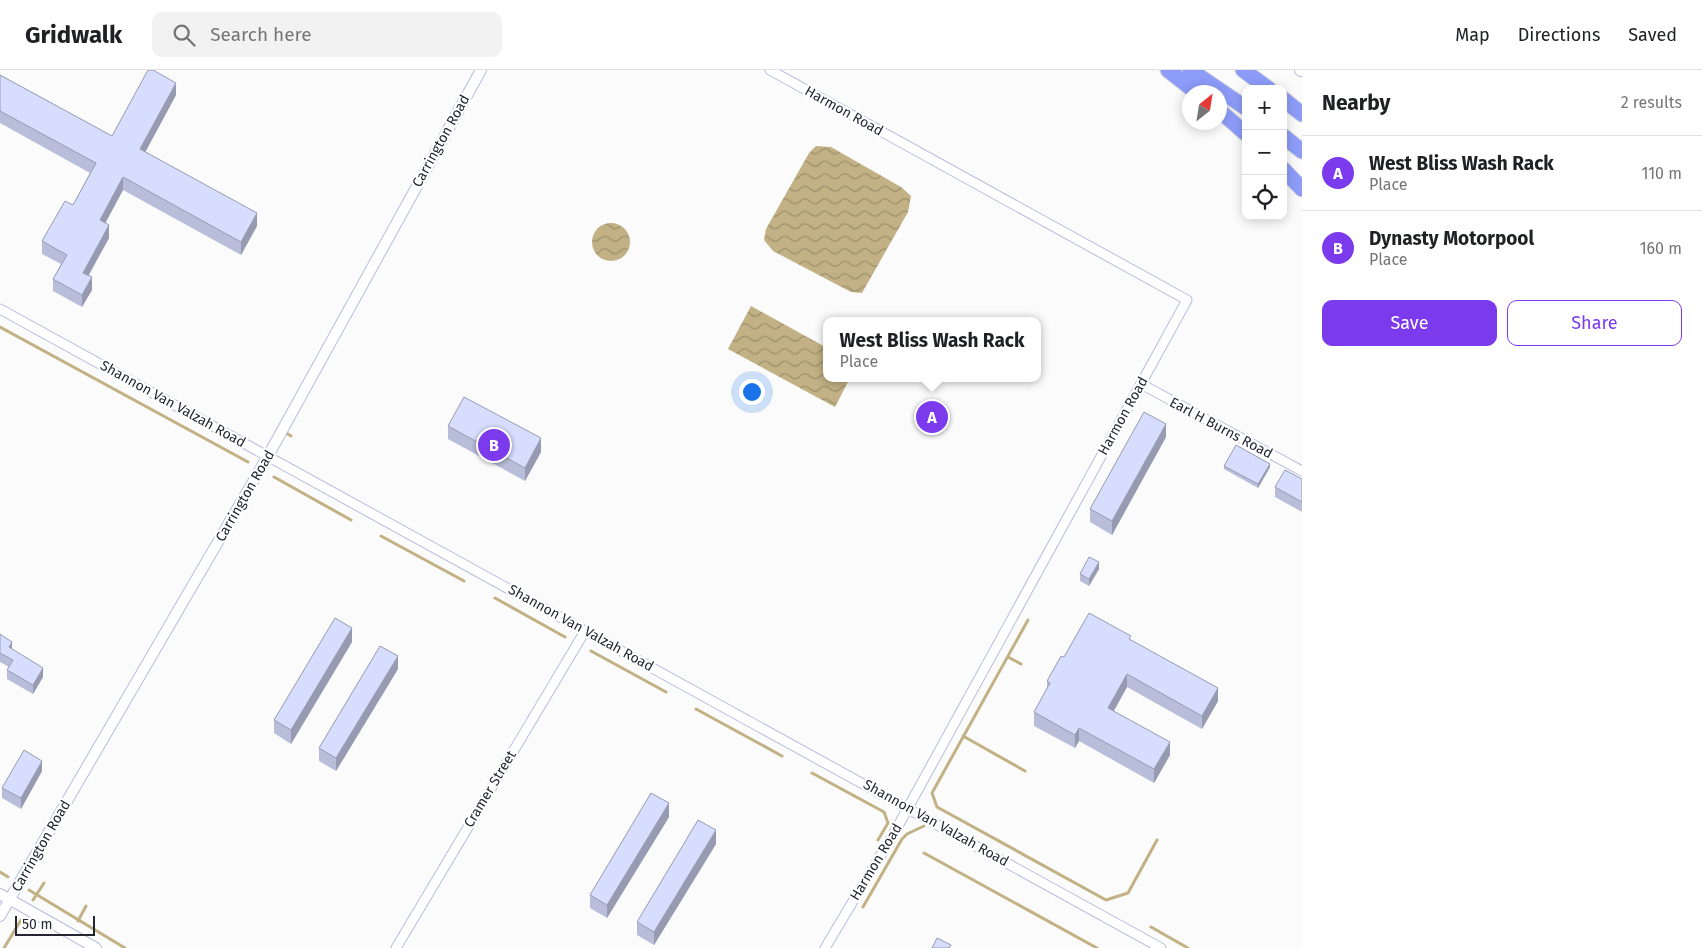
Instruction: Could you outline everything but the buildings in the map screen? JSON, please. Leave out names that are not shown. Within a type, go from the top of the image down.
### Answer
[{"type":"highway","points":[[1168,70],[1187,85]]},
{"type":"highway","points":[[1190,70],[1242,105]]},
{"type":"highway","points":[[1243,70],[1264,85]]},
{"type":"highway","points":[[1287,102],[1302,114]]},
{"type":"highway","points":[[1227,117],[1242,130]]},
{"type":"highway","points":[[1287,139],[1302,151]]},
{"type":"highway","points":[[1287,173],[1302,189]]},
{"type":"street","name":"Carrington Road","points":[[0,916],[268,456],[481,70]]},
{"type":"street","name":"Harmon Road","points":[[770,70],[1187,300],[908,808],[825,948]]},
{"type":"street","name":"Shannon Van Valzah Road","points":[[0,309],[1160,948]]},
{"type":"street","name":"Earl H Burns Road","points":[[1141,384],[1302,471]]},
{"type":"street","name":"Cramer Street","points":[[396,948],[585,630]]},
{"type":"street","points":[[0,894],[96,948]]},
{"type":"water","points":[[816,146],[831,147],[901,187],[911,196],[908,212],[862,293],[851,292],[773,251],[764,240],[766,229],[809,153]]},
{"type":"water","points":[[611,223],[624,229],[630,242],[624,255],[611,261],[598,255],[592,242],[598,229]]},
{"type":"water","points":[[751,306],[823,346],[823,382],[848,382],[835,407],[728,349]]},
{"type":"waterway","points":[[0,327],[248,462]]},
{"type":"waterway","points":[[283,431],[291,436]]},
{"type":"waterway","points":[[274,477],[351,520]]},
{"type":"waterway","points":[[381,536],[464,581]]},
{"type":"waterway","points":[[495,598],[565,637]]},
{"type":"waterway","points":[[1028,620],[932,793],[937,807],[1106,900],[1128,893],[1157,840]]},
{"type":"waterway","points":[[591,651],[666,692]]},
{"type":"waterway","points":[[1008,657],[1021,664]]},
{"type":"waterway","points":[[696,709],[782,756]]},
{"type":"waterway","points":[[963,736],[1025,771]]},
{"type":"waterway","points":[[812,773],[884,812],[888,823],[878,840]]},
{"type":"waterway","points":[[863,907],[902,839],[907,834],[924,826]]},
{"type":"waterway","points":[[924,853],[1097,948]]},
{"type":"waterway","points":[[0,872],[8,877]]},
{"type":"waterway","points":[[33,900],[44,883]]},
{"type":"waterway","points":[[29,890],[125,948]]},
{"type":"waterway","points":[[78,921],[86,906]]},
{"type":"waterway","points":[[4,948],[21,920]]},
{"type":"waterway","points":[[1151,927],[1188,948]]},
{"type":"place","name":"West Bliss Wash Rack","points":[[932,417]]},
{"type":"place","name":"Dynasty Motorpool","points":[[494,445]]}]
